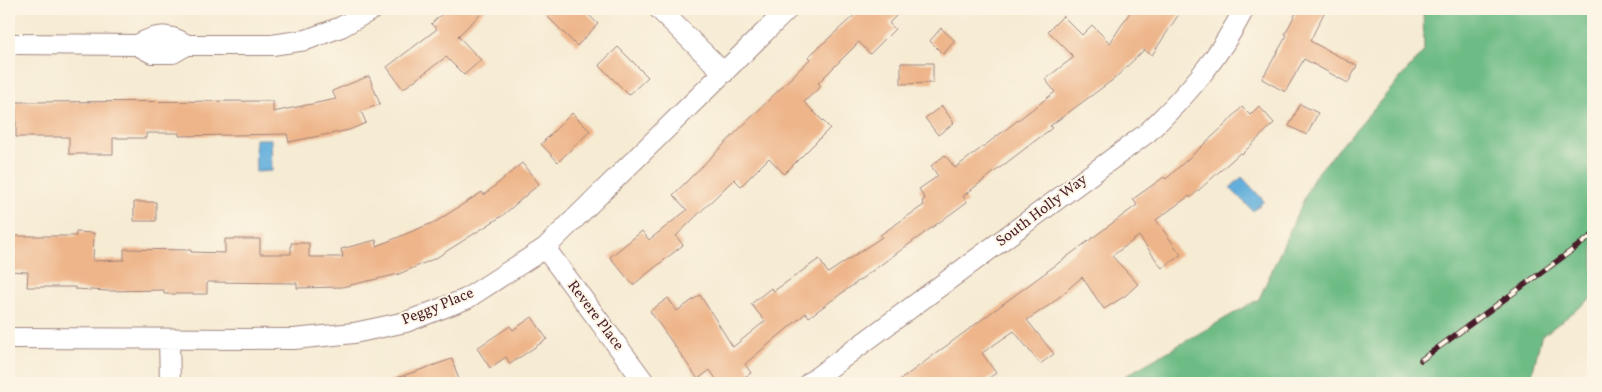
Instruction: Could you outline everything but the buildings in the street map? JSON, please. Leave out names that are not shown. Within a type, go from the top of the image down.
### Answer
[{"type":"street","points":[[9,44],[137,46],[151,38],[174,37],[187,45],[272,45],[306,40],[342,27],[373,9]]},
{"type":"street","points":[[659,9],[724,74]]},
{"type":"street","name":"Peggy Place","points":[[9,338],[294,339],[354,333],[406,322],[466,299],[545,248],[788,9]]},
{"type":"street","name":"South Holly Way","points":[[809,383],[1147,133],[1185,96],[1228,41],[1244,9]]},
{"type":"street","name":"Revere Place","points":[[545,248],[645,383]]},
{"type":"street","points":[[170,339],[170,383]]},
{"type":"green space","points":[[1423,9],[1593,9],[1593,297],[1541,337],[1530,383],[1113,383],[1259,299],[1314,177],[1424,51]]},
{"type":"water","points":[[255,139],[271,139],[272,171],[256,172]]},
{"type":"water","points":[[1242,177],[1264,201],[1253,211],[1230,188]]},
{"type":"railway","points":[[1421,360],[1593,235]]}]
